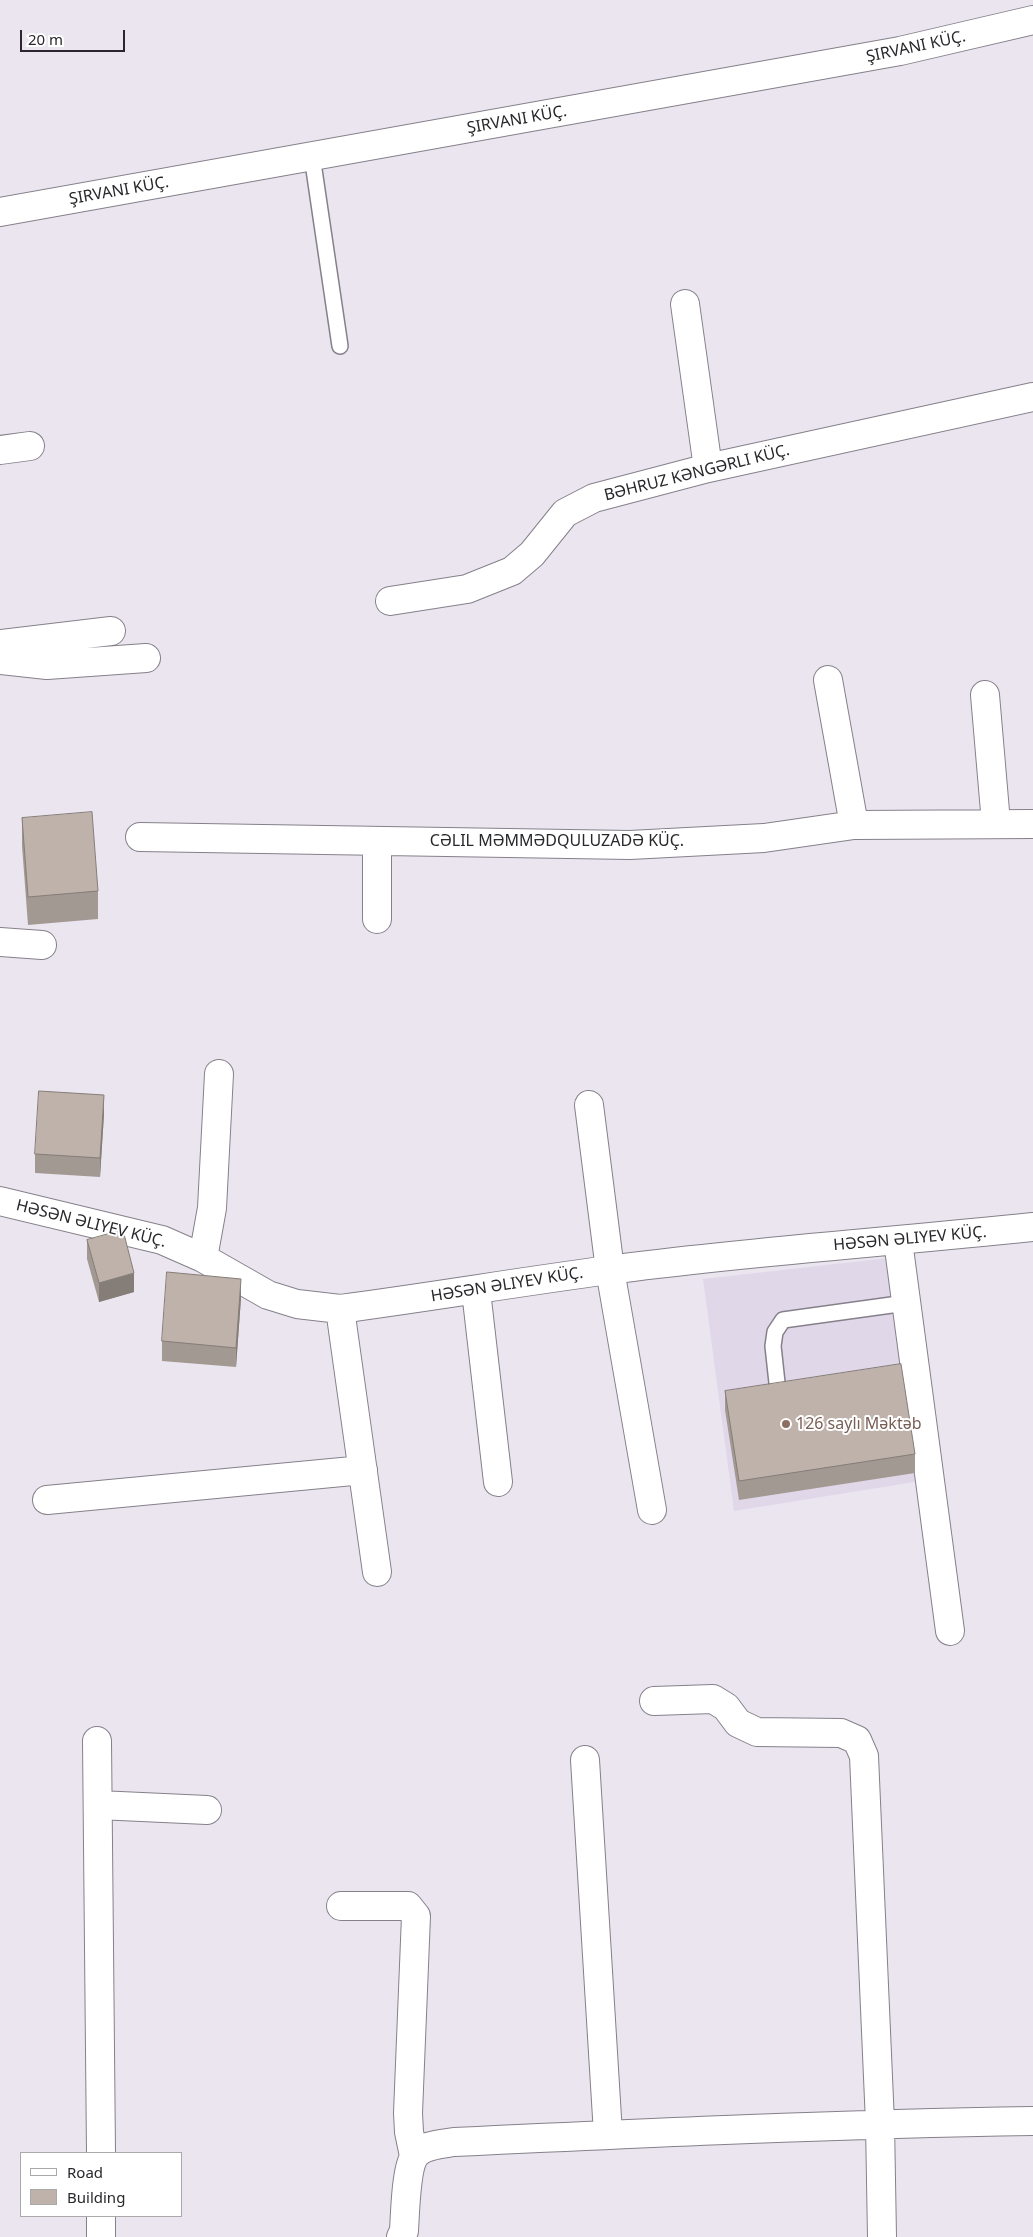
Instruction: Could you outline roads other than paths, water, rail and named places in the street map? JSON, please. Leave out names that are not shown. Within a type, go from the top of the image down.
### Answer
[{"type":"street","name":"ŞIRVANI KÜÇ.","points":[[0,212],[900,51],[1033,20]]},
{"type":"street","points":[[685,304],[708,468]]},
{"type":"street","name":"BƏHRUZ KƏNGƏRLI KÜÇ.","points":[[390,601],[467,589],[512,570],[532,554],[565,513],[594,498],[708,468],[1033,397]]},
{"type":"street","points":[[0,450],[30,446]]},
{"type":"street","points":[[2,647],[111,631]]},
{"type":"street","points":[[2,647],[47,665],[146,658]]},
{"type":"street","points":[[828,680],[854,825]]},
{"type":"street","points":[[985,695],[996,823]]},
{"type":"street","name":"CƏLIL MƏMMƏDQULUZADƏ KÜÇ.","points":[[140,838],[630,845],[764,838],[854,825],[1033,824]]},
{"type":"street","points":[[377,841],[377,919]]},
{"type":"street","points":[[0,942],[42,945]]},
{"type":"street","points":[[203,1258],[212,1208],[219,1074]]},
{"type":"street","points":[[589,1104],[610,1270],[652,1510]]},
{"type":"street","name":"HƏSƏN ƏLIYEV KÜÇ.","points":[[0,1201],[162,1240],[203,1258],[268,1295],[297,1304],[340,1309],[610,1270],[803,1248],[898,1241],[1033,1227]]},
{"type":"street","points":[[898,1241],[950,1631]]},
{"type":"street","points":[[476,1290],[498,1482]]},
{"type":"street","points":[[340,1309],[377,1572]]},
{"type":"street","points":[[48,1500],[363,1470]]},
{"type":"street","points":[[654,1701],[713,1699],[726,1707],[738,1723],[758,1732],[842,1733],[857,1740],[864,1756],[880,2123],[882,2237]]},
{"type":"street","points":[[97,1741],[101,2152]]},
{"type":"street","points":[[585,1760],[608,2134]]},
{"type":"street","points":[[98,1805],[207,1810]]},
{"type":"street","points":[[341,1906],[408,1906],[416,1916],[408,2113],[409,2132],[414,2156],[410,2170],[404,2231],[401,2237]]},
{"type":"street","points":[[414,2156],[429,2146],[454,2142],[880,2123],[1033,2121]]},
{"type":"street","points":[[101,2217],[101,2237]]},
{"type":"lane","points":[[312,156],[340,346]]},
{"type":"lane","points":[[778,1392],[773,1346],[774,1332],[783,1320],[906,1303]]},
{"type":"place","name":"126 saylı Məktəb","points":[[786,1424]]}]
